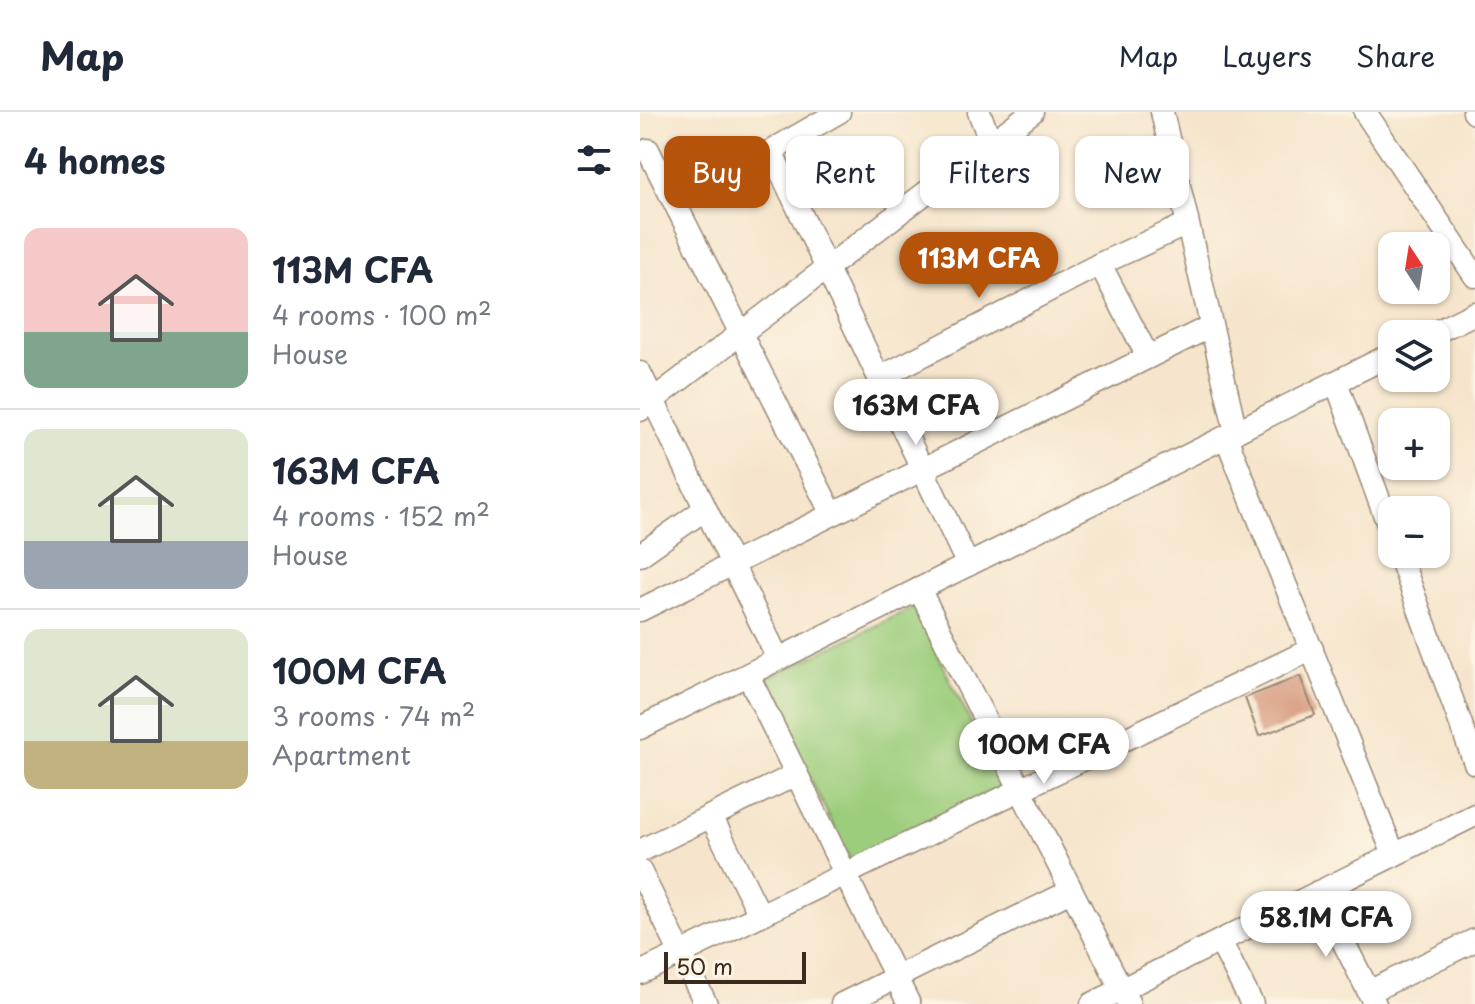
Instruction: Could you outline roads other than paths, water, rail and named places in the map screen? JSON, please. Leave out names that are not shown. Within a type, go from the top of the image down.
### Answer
[{"type":"street","points":[[839,112],[771,151],[968,565]]},
{"type":"street","points":[[979,112],[988,136]]},
{"type":"street","points":[[1000,136],[1032,112]]},
{"type":"street","points":[[1162,112],[1211,326],[1231,434],[1394,855]]},
{"type":"street","points":[[1365,112],[1475,276]]},
{"type":"street","points":[[648,150],[832,514]]},
{"type":"street","points":[[646,405],[920,197]]},
{"type":"street","points":[[879,378],[1100,264],[1187,224]]},
{"type":"street","points":[[1100,264],[1148,357]]},
{"type":"street","points":[[1450,325],[1475,313]]},
{"type":"street","points":[[640,610],[1211,326]]},
{"type":"street","points":[[640,728],[1378,361]]},
{"type":"street","points":[[640,373],[646,405],[705,509],[778,659]]},
{"type":"street","points":[[1336,382],[1378,497]]},
{"type":"street","points":[[640,555],[705,509]]},
{"type":"street","points":[[1404,568],[1475,763]]},
{"type":"street","points":[[919,589],[1125,997]]},
{"type":"street","points":[[640,973],[1312,649]]},
{"type":"street","points":[[748,675],[909,1004]]},
{"type":"street","points":[[640,851],[797,774]]},
{"type":"street","points":[[1092,1004],[1125,997],[1220,941],[1475,815]]},
{"type":"street","points":[[711,816],[760,915]]},
{"type":"street","points":[[640,871],[706,1004]]},
{"type":"street","points":[[842,1004],[1071,891]]},
{"type":"street","points":[[1318,892],[1372,998],[1475,940]]},
{"type":"street","points":[[1220,941],[1252,1004]]}]
